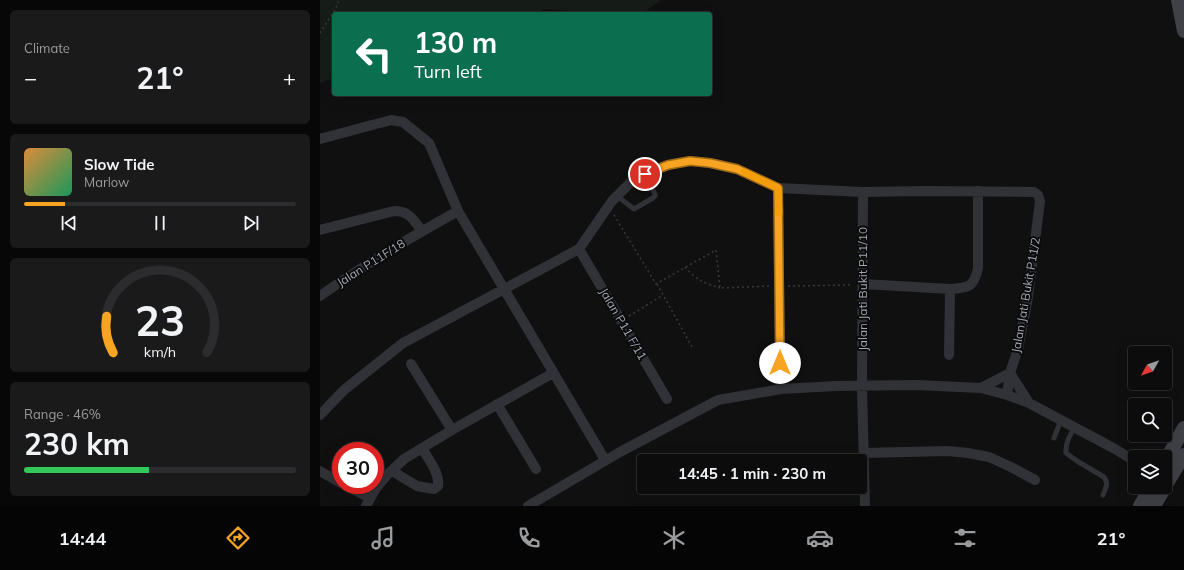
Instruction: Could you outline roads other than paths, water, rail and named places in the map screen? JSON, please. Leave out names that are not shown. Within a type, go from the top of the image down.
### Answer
[{"type":"main road","points":[[1178,0],[1184,31]]},
{"type":"main road","points":[[1172,450],[1184,428]]},
{"type":"main road","points":[[1172,474],[1184,455]]},
{"type":"main road","points":[[1140,506],[1147,494]]},
{"type":"main road","points":[[1154,506],[1161,494]]},
{"type":"street","points":[[320,139],[391,120],[403,122],[429,143],[458,211],[605,460]]},
{"type":"street","points":[[320,415],[344,390],[403,343],[579,249],[609,206],[630,183],[645,174],[668,165],[690,161],[710,163],[737,169],[778,188],[863,192],[978,191],[978,268],[976,279],[972,284],[964,288],[950,289],[863,284]]},
{"type":"street","points":[[778,188],[780,363]]},
{"type":"street","name":"Jalan Jati Bukit P11/2","points":[[978,191],[1034,192],[1038,195],[1040,201],[1028,297],[1018,349],[1010,373],[1007,395]]},
{"type":"street","name":"Jalan Jati Bukit P11/10","points":[[863,192],[862,387],[865,506]]},
{"type":"street","points":[[320,230],[394,211],[402,211],[408,214],[422,231]]},
{"type":"street","name":"Jalan P11F/18","points":[[320,296],[365,266],[458,211]]},
{"type":"street","name":"Jalan P11 F/11","points":[[579,249],[667,399]]},
{"type":"street","points":[[949,355],[950,289]]},
{"type":"street","points":[[411,364],[452,430]]},
{"type":"street","points":[[358,494],[368,502],[376,488],[404,459],[553,372]]},
{"type":"street","points":[[981,388],[1010,373],[1029,403]]},
{"type":"street","points":[[528,506],[605,460],[718,400],[781,389],[836,386],[862,387],[916,385],[981,388],[1029,403],[1128,457]]},
{"type":"street","points":[[497,404],[536,469]]},
{"type":"street","points":[[392,471],[417,486],[434,489],[438,486],[439,481],[436,473],[422,448]]},
{"type":"street","points":[[864,453],[947,451],[968,453],[994,460],[1035,480]]},
{"type":"street","points":[[320,471],[332,478]]},
{"type":"lane","points":[[618,196],[634,210],[653,198],[655,194],[645,174]]},
{"type":"lane","points":[[1054,438],[1061,420]]},
{"type":"lane","points":[[1075,427],[1068,440],[1066,453],[1104,477],[1108,485],[1103,494]]}]
